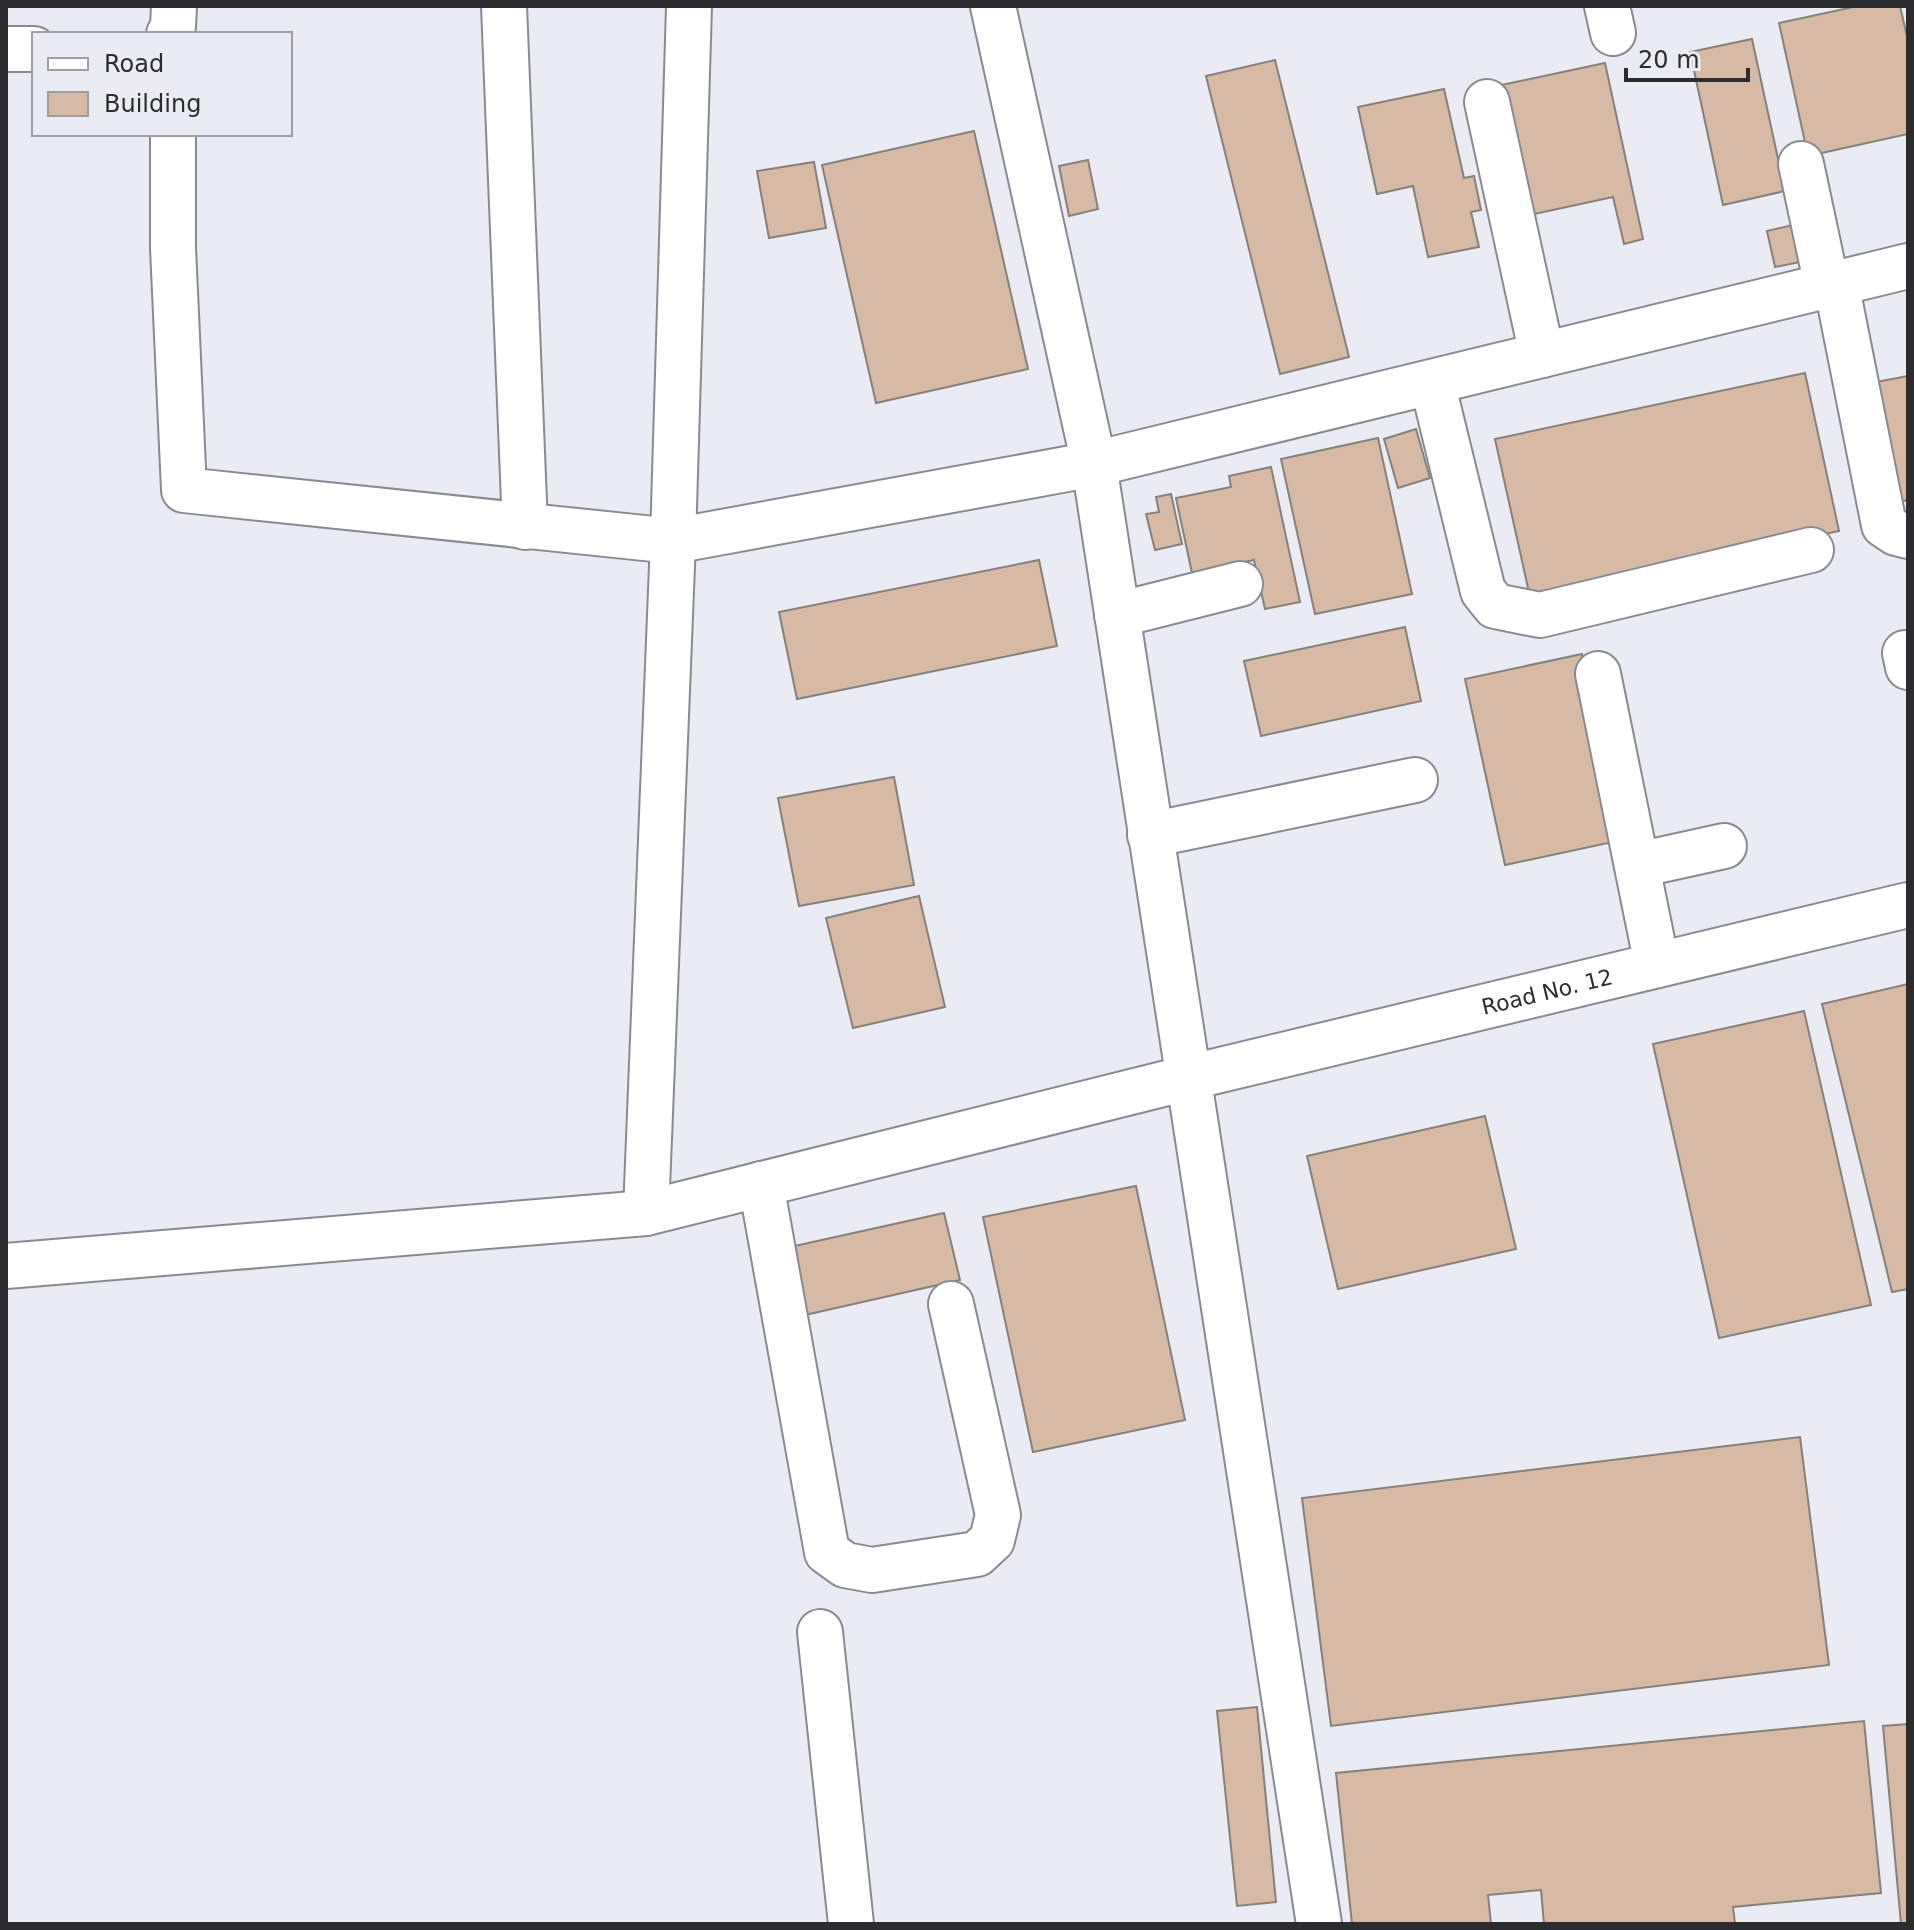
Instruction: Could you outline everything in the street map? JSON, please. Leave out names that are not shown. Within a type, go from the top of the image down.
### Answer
[{"type":"street","points":[[504,6],[525,527]]},
{"type":"street","points":[[646,1213],[673,541],[689,6]]},
{"type":"street","points":[[993,6],[1094,464],[1319,1924]]},
{"type":"street","points":[[6,49],[32,49]]},
{"type":"street","points":[[1487,102],[1542,355]]},
{"type":"street","points":[[173,136],[173,248],[184,490],[673,541],[1094,464],[1908,266]]},
{"type":"street","points":[[1801,164],[1832,284],[1884,525],[1908,536]]},
{"type":"street","points":[[1432,382],[1483,591],[1495,606],[1540,615],[1811,550]]},
{"type":"street","points":[[1117,615],[1240,584]]},
{"type":"street","points":[[1598,674],[1657,965]]},
{"type":"street","points":[[1150,835],[1415,780]]},
{"type":"street","points":[[1638,865],[1724,846]]},
{"type":"street","name":"Road No. 12","points":[[6,1266],[646,1213],[1187,1078],[1908,905]]},
{"type":"street","points":[[761,1184],[827,1552],[845,1565],[872,1570],[977,1554],[992,1540],[998,1515],[951,1304]]},
{"type":"street","points":[[820,1632],[851,1924]]},
{"type":"building","points":[[1858,6],[1900,6],[1908,41],[1908,134],[1808,156],[1779,23]]},
{"type":"building","points":[[1752,39],[1785,191],[1723,205],[1690,52]]},
{"type":"building","points":[[1275,60],[1349,357],[1280,374],[1206,76]]},
{"type":"building","points":[[1605,63],[1643,239],[1624,244],[1613,197],[1521,217],[1492,87]]},
{"type":"building","points":[[1444,89],[1464,178],[1474,176],[1481,210],[1471,212],[1479,247],[1428,257],[1413,186],[1377,194],[1358,107]]},
{"type":"building","points":[[974,131],[1028,369],[876,403],[822,165]]},
{"type":"building","points":[[1088,160],[1098,209],[1069,216],[1059,166]]},
{"type":"building","points":[[814,162],[826,228],[769,238],[757,171]]},
{"type":"building","points":[[1797,224],[1805,261],[1775,267],[1767,231]]},
{"type":"building","points":[[1805,373],[1839,531],[1530,597],[1495,439]]},
{"type":"building","points":[[1908,376],[1908,500],[1897,503],[1871,383]]},
{"type":"building","points":[[1416,429],[1430,478],[1398,488],[1384,439]]},
{"type":"building","points":[[1378,438],[1412,594],[1315,614],[1281,459]]},
{"type":"building","points":[[1271,467],[1300,602],[1265,609],[1254,560],[1192,573],[1176,498],[1231,487],[1229,476]]},
{"type":"building","points":[[1171,494],[1182,544],[1155,550],[1146,514],[1159,512],[1156,497]]},
{"type":"building","points":[[1039,560],[1057,646],[797,699],[779,612]]},
{"type":"building","points":[[1405,627],[1421,701],[1261,736],[1244,661]]},
{"type":"building","points":[[1582,654],[1622,840],[1505,865],[1465,679]]},
{"type":"building","points":[[894,777],[914,885],[799,906],[778,798]]},
{"type":"building","points":[[919,896],[945,1007],[853,1028],[826,918]]},
{"type":"building","points":[[1908,984],[1908,1289],[1892,1292],[1822,1004]]},
{"type":"building","points":[[1804,1011],[1871,1305],[1719,1338],[1653,1044]]},
{"type":"building","points":[[1485,1116],[1516,1249],[1338,1289],[1307,1156]]},
{"type":"building","points":[[1136,1186],[1185,1420],[1033,1452],[983,1217]]},
{"type":"building","points":[[944,1213],[960,1280],[805,1315],[790,1247]]},
{"type":"building","points":[[1800,1437],[1829,1665],[1331,1726],[1302,1498]]},
{"type":"building","points":[[1257,1707],[1276,1902],[1237,1906],[1217,1711]]},
{"type":"building","points":[[1864,1721],[1881,1893],[1733,1907],[1735,1924],[1544,1924],[1541,1890],[1488,1895],[1491,1924],[1352,1924],[1336,1773]]},
{"type":"building","points":[[1908,1724],[1908,1924],[1901,1924],[1883,1726]]}]
